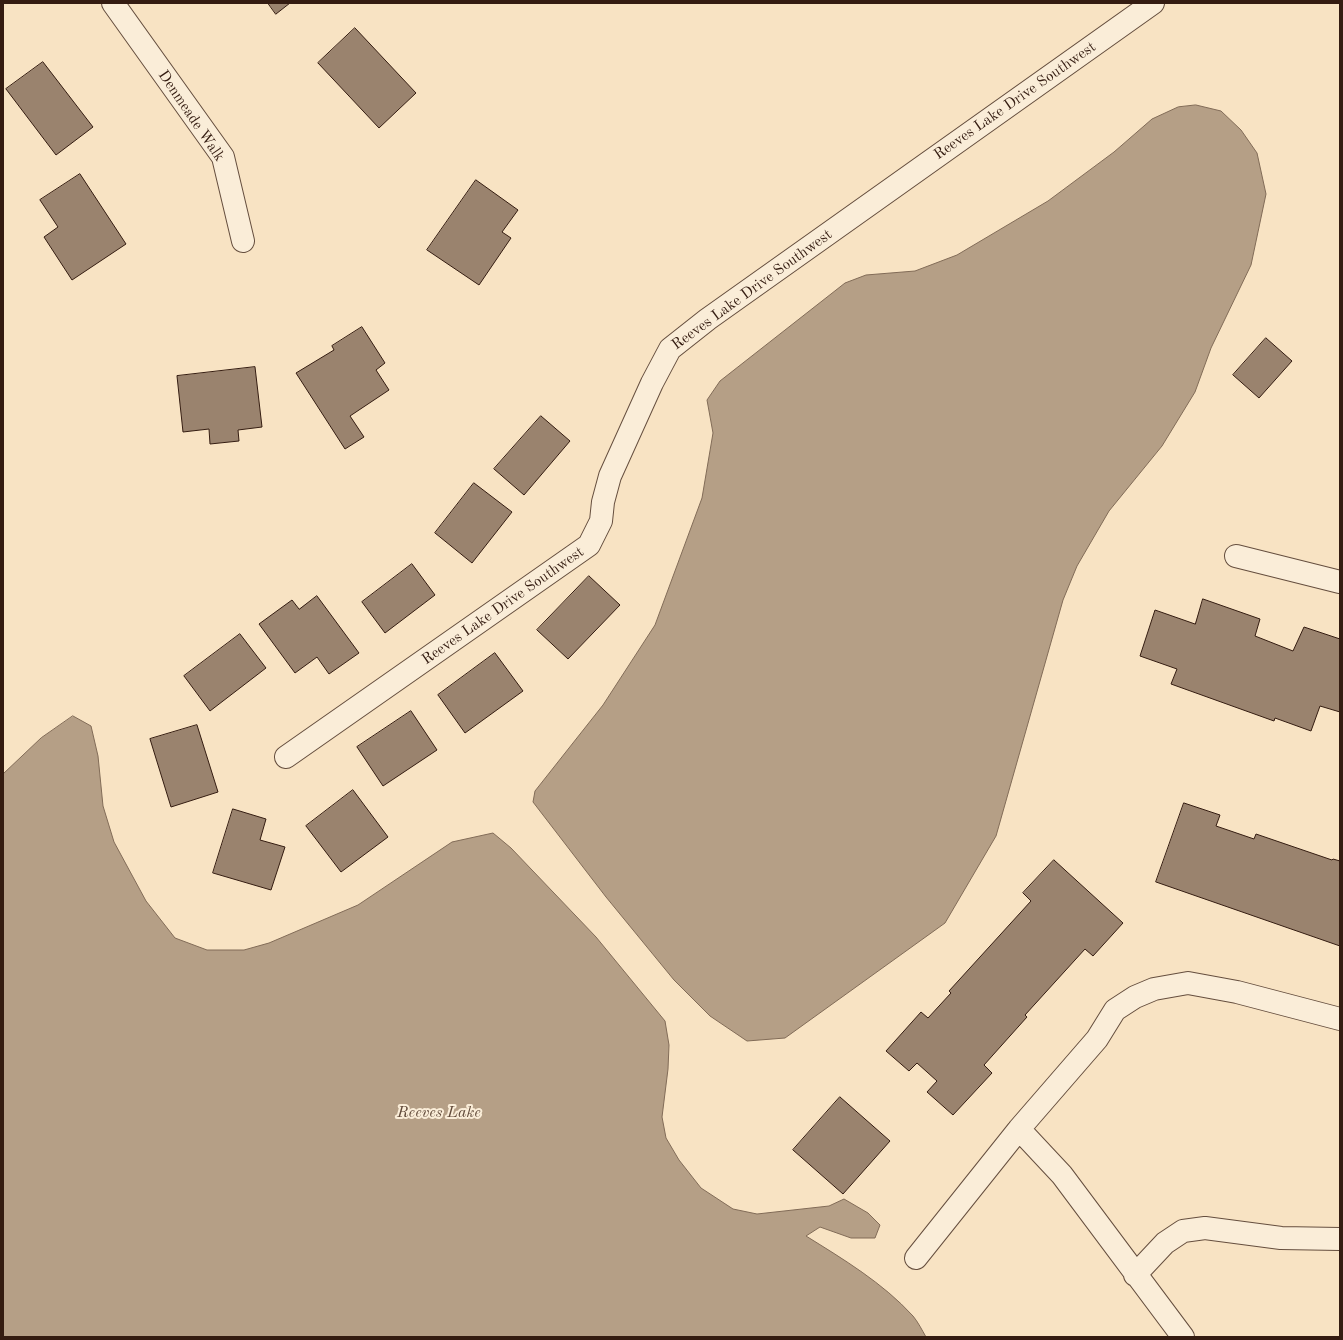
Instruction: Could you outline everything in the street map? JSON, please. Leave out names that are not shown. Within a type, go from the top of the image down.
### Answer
[{"type":"street","name":"Denmeade Walk","points":[[113,3],[223,157],[243,241]]},
{"type":"street","name":"Reeves Lake Drive Southwest","points":[[286,758],[589,545],[601,522],[603,502],[610,476],[652,383],[670,349],[708,319],[1153,3]]},
{"type":"street","points":[[1236,556],[1340,582]]},
{"type":"street","points":[[916,1258],[1019,1129],[1096,1039],[1116,1010],[1135,997],[1154,989],[1188,983],[1237,992],[1340,1019]]},
{"type":"street","points":[[1019,1129],[1062,1175],[1135,1275],[1183,1337]]},
{"type":"street","points":[[1135,1275],[1165,1243],[1183,1231],[1205,1228],[1281,1238],[1340,1239]]},
{"type":"water","points":[[1196,105],[1221,111],[1241,130],[1257,153],[1266,194],[1251,265],[1211,348],[1195,392],[1162,446],[1109,511],[1077,566],[1063,600],[996,836],[945,923],[785,1038],[747,1041],[710,1016],[674,980],[606,897],[533,802],[535,791],[603,705],[655,625],[702,498],[713,433],[707,400],[720,381],[845,283],[866,275],[915,271],[957,255],[1048,201],[1114,152],[1152,119],[1178,107]]},
{"type":"water","name":"Reeves Lake","points":[[73,716],[91,726],[98,756],[103,806],[114,842],[146,901],[175,938],[207,950],[244,950],[269,943],[358,905],[452,842],[493,833],[511,848],[596,937],[665,1021],[669,1045],[668,1069],[662,1117],[666,1138],[679,1160],[701,1188],[733,1209],[757,1214],[829,1206],[844,1199],[868,1213],[880,1225],[875,1238],[851,1238],[820,1227],[806,1236],[876,1282],[913,1316],[926,1337],[3,1337],[3,774],[41,738]]},
{"type":"building","points":[[268,3],[290,3],[276,14]]},
{"type":"building","points":[[355,28],[416,93],[379,128],[318,63]]},
{"type":"building","points":[[43,62],[93,127],[56,155],[6,89]]},
{"type":"building","points":[[80,174],[126,244],[72,280],[44,237],[58,227],[40,200]]},
{"type":"building","points":[[476,180],[518,210],[502,232],[511,238],[479,285],[427,250]]},
{"type":"building","points":[[362,327],[385,363],[376,370],[389,390],[350,416],[364,437],[345,449],[296,373],[334,350],[332,346]]},
{"type":"building","points":[[1266,338],[1292,361],[1259,398],[1233,375]]},
{"type":"building","points":[[255,367],[262,427],[238,430],[239,441],[210,444],[209,429],[183,432],[177,376]]},
{"type":"building","points":[[541,416],[570,441],[524,495],[494,469]]},
{"type":"building","points":[[474,483],[512,512],[472,563],[435,533]]},
{"type":"building","points":[[412,564],[435,595],[385,633],[362,602]]},
{"type":"building","points":[[589,576],[620,605],[568,659],[537,630]]},
{"type":"building","points":[[317,596],[359,653],[329,674],[317,657],[295,673],[259,624],[292,600],[299,609]]},
{"type":"building","points":[[1203,599],[1260,619],[1255,636],[1293,651],[1304,627],[1340,639],[1340,712],[1320,706],[1311,731],[1275,718],[1274,721],[1171,684],[1177,669],[1140,656],[1155,610],[1195,624]]},
{"type":"building","points":[[240,634],[266,668],[210,711],[184,676]]},
{"type":"building","points":[[495,653],[523,691],[465,733],[438,695]]},
{"type":"building","points":[[411,711],[437,750],[383,786],[357,747]]},
{"type":"building","points":[[197,725],[218,792],[171,807],[150,739]]},
{"type":"building","points":[[353,790],[388,837],[341,872],[306,826]]},
{"type":"building","points":[[1184,803],[1220,815],[1216,826],[1254,839],[1256,834],[1332,860],[1340,861],[1340,946],[1156,882]]},
{"type":"building","points":[[233,809],[266,819],[260,840],[285,847],[271,890],[213,873]]},
{"type":"building","points":[[1054,860],[1123,923],[1093,956],[1085,949],[1025,1015],[1027,1017],[984,1065],[992,1073],[953,1115],[927,1092],[937,1081],[917,1063],[909,1071],[886,1051],[921,1012],[928,1018],[951,993],[949,991],[1031,901],[1023,893]]},
{"type":"building","points":[[840,1097],[890,1141],[843,1194],[793,1150]]}]
